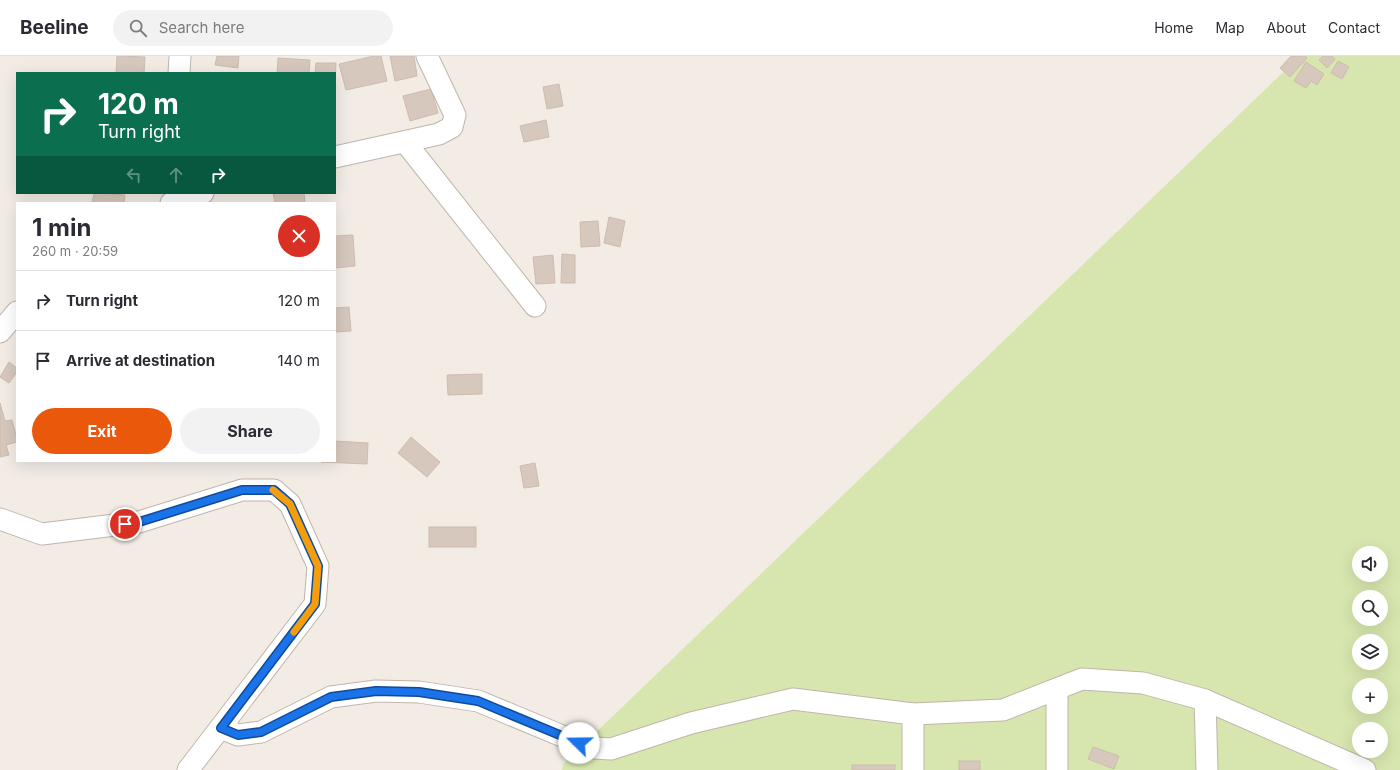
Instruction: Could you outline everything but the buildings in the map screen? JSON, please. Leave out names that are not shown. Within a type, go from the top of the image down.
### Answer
[{"type":"street","points":[[179,72],[180,56]]},
{"type":"street","points":[[336,157],[439,134],[452,127],[455,115],[427,56]]},
{"type":"street","points":[[405,142],[535,306]]},
{"type":"street","points":[[174,202],[201,194]]},
{"type":"street","points":[[0,332],[16,313]]},
{"type":"street","points":[[0,520],[42,534],[139,522],[242,490],[274,490],[290,504],[318,566],[315,604],[188,770]]},
{"type":"street","points":[[221,728],[238,735],[261,732],[331,697],[376,691],[419,692],[478,701],[579,743],[595,748],[611,749],[691,723],[792,699],[913,714],[1003,710],[1082,679],[1143,683],[1205,700],[1365,770]]},
{"type":"street","points":[[1057,689],[1057,770]]},
{"type":"street","points":[[1205,700],[1207,770]]},
{"type":"street","points":[[913,714],[913,770]]},
{"type":"green space","points":[[1300,56],[1400,56],[1400,770],[562,770],[563,764]]},
{"type":"slow traffic","points":[[273,490],[290,504],[318,566],[315,604],[294,632]]},
{"type":"route","points":[[125,524],[139,522],[242,490],[274,490],[290,504],[318,566],[315,604],[221,728],[238,735],[261,732],[278,725],[331,697],[376,691],[419,692],[478,701],[579,743]]}]
